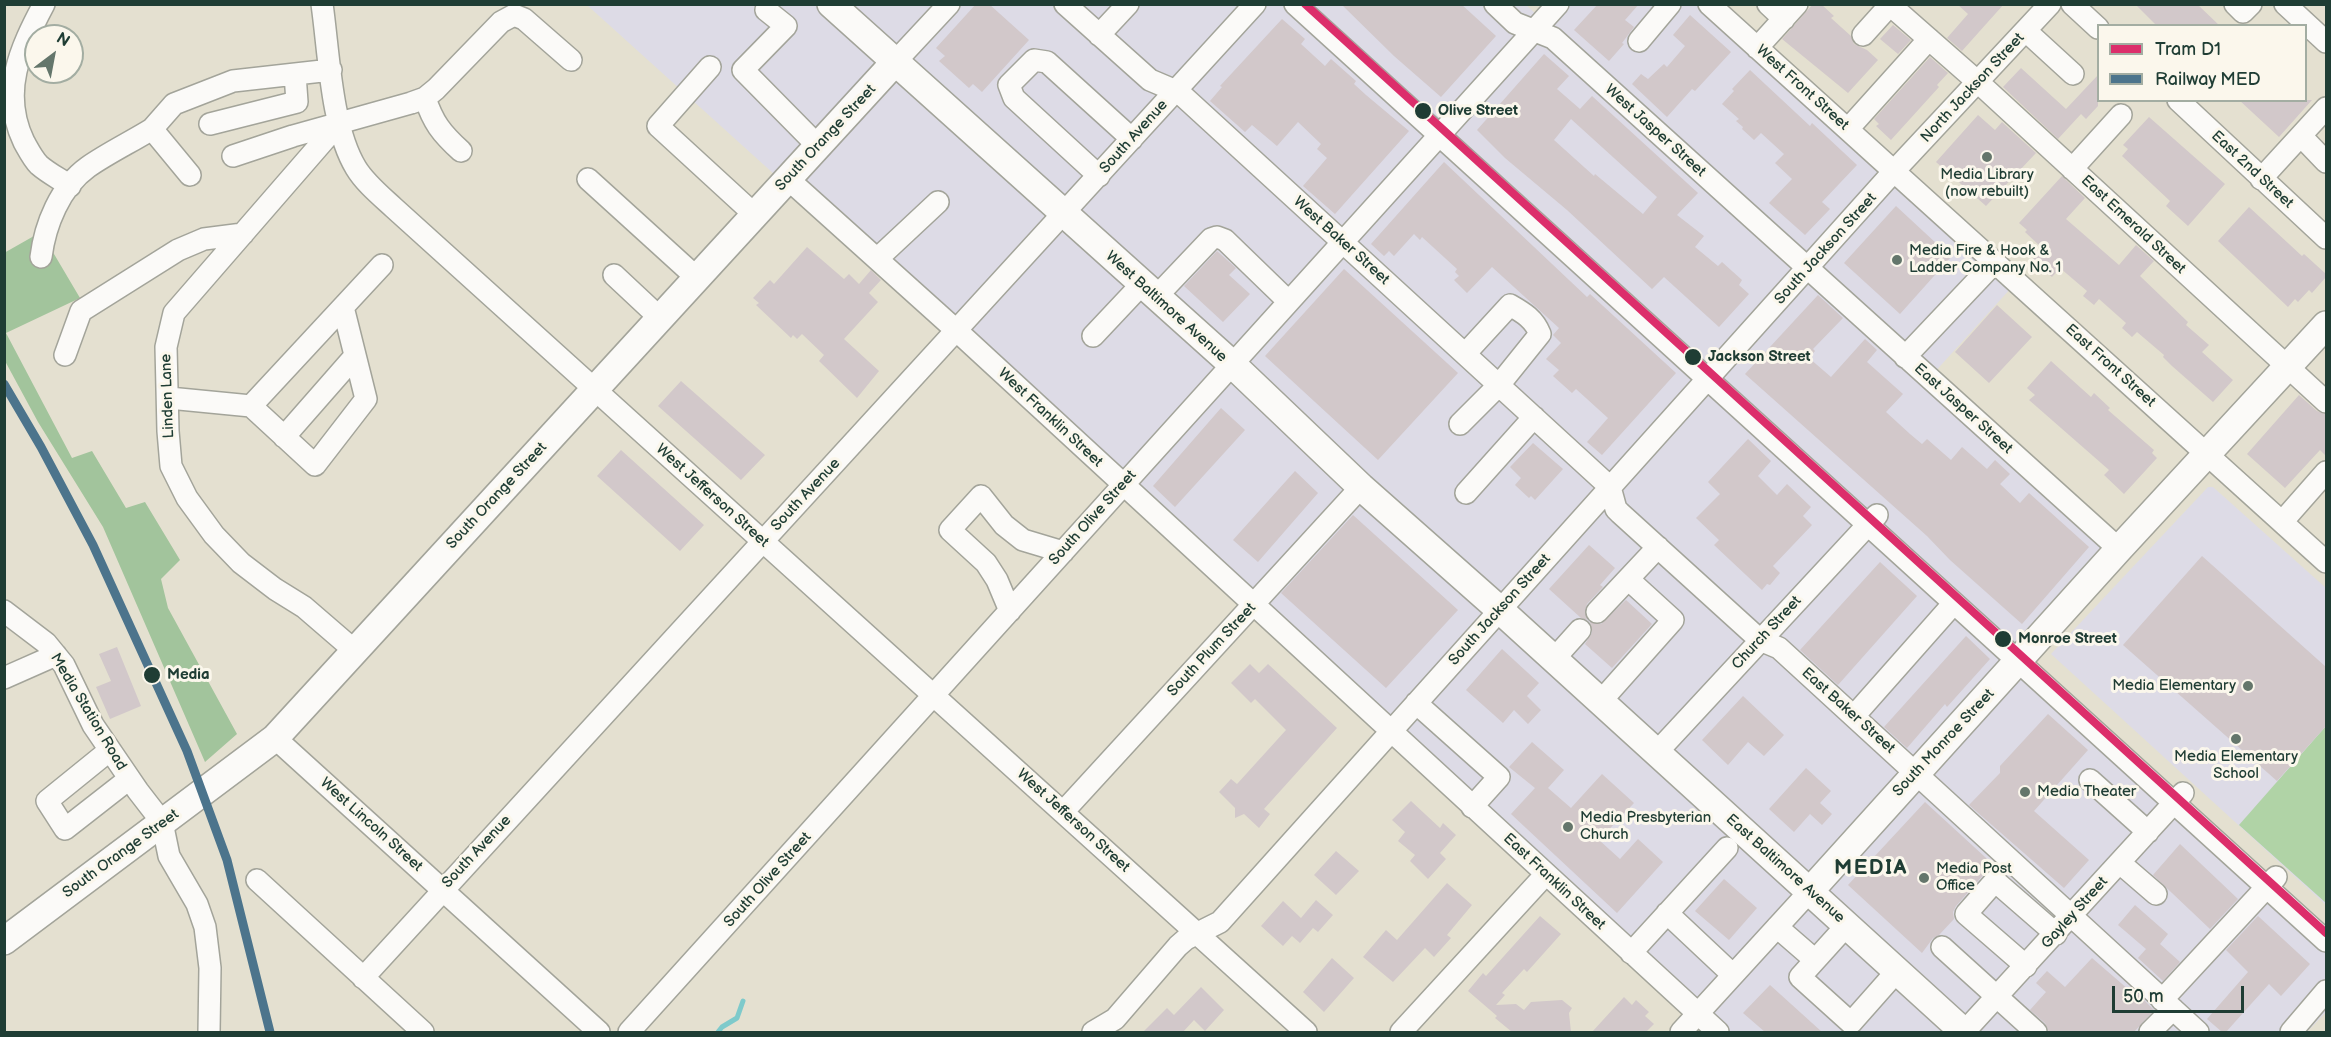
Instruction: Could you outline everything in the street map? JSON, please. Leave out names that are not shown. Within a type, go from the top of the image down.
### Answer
[{"type":"main road","name":"West Baltimore Avenue","points":[[831,4],[1233,366],[1361,487],[1500,610]]},
{"type":"main road","name":"South Orange Street","points":[[4,941],[220,782],[275,738],[895,62]]},
{"type":"main road","name":"South Monroe Street","points":[[1810,891],[2119,549],[2326,325]]},
{"type":"main road","name":"East Baltimore Avenue","points":[[1500,610],[1964,1032]]},
{"type":"street","points":[[44,4],[18,54],[10,78],[11,110],[18,133],[38,164],[70,186]]},
{"type":"street","name":"West Jefferson Street","points":[[322,4],[339,123],[347,150],[364,179],[1306,1032]]},
{"type":"street","name":"South Orange Street","points":[[895,62],[948,4]]},
{"type":"street","name":"West Baker Street","points":[[1065,4],[1150,80],[1176,91],[1610,487]]},
{"type":"street","points":[[1099,35],[1128,4]]},
{"type":"street","name":"South Avenue","points":[[363,978],[1064,215],[1254,4]]},
{"type":"street","points":[[1295,4],[1443,130],[2179,798],[2271,882],[2326,941]]},
{"type":"street","points":[[1315,4],[1443,130]]},
{"type":"street","name":"West Jasper Street","points":[[1495,4],[1515,23],[1552,38],[1808,270]]},
{"type":"street","name":"South Olive Street","points":[[629,1032],[1558,4]]},
{"type":"street","points":[[1639,41],[1670,4]]},
{"type":"street","name":"West Front Street","points":[[1709,4],[1895,170]]},
{"type":"street","points":[[1757,48],[1790,12],[1768,4]]},
{"type":"street","name":"North Jackson Street","points":[[1895,170],[1979,83],[2050,4]]},
{"type":"street","points":[[2072,4],[2097,27]]},
{"type":"street","points":[[2235,4],[2243,12],[2251,4]]},
{"type":"street","points":[[2285,4],[2307,24]]},
{"type":"street","points":[[1863,35],[1890,5]]},
{"type":"street","name":"East Emerald Street","points":[[1890,5],[1979,83],[2326,402]]},
{"type":"street","points":[[766,10],[786,26],[743,70],[818,146]]},
{"type":"street","points":[[233,156],[339,123],[411,104],[424,98],[436,89],[501,22],[514,15],[524,19],[571,60]]},
{"type":"street","points":[[2307,24],[2326,42]]},
{"type":"street","points":[[2026,31],[2073,74]]},
{"type":"street","points":[[1848,129],[1929,39]]},
{"type":"street","points":[[1099,176],[1014,98],[1009,85],[1034,60],[1047,62],[1132,139]]},
{"type":"street","points":[[710,67],[658,126],[755,215]]},
{"type":"street","points":[[41,257],[43,240],[54,211],[70,186],[86,168],[152,129],[174,104],[233,81],[331,70]]},
{"type":"street","points":[[210,124],[297,102],[295,74]]},
{"type":"street","points":[[424,98],[431,117],[442,134],[461,151]]},
{"type":"street","name":"East 2nd Street","points":[[2180,102],[2326,238]]},
{"type":"street","points":[[2261,179],[2326,108]]},
{"type":"street","points":[[2072,169],[2121,115]]},
{"type":"street","name":"Linden Lane","points":[[339,123],[174,313],[166,347],[168,431],[171,466],[188,498],[214,535],[241,563],[274,589],[304,607],[355,651]]},
{"type":"street","points":[[152,129],[190,175]]},
{"type":"street","points":[[2301,136],[2326,162]]},
{"type":"street","name":"South Jackson Street","points":[[1093,1032],[1114,1019],[1178,946],[1196,933],[1220,922],[1808,270],[1895,170]]},
{"type":"street","name":"East Front Street","points":[[1895,170],[2326,562]]},
{"type":"street","points":[[588,178],[697,278]]},
{"type":"street","name":"West Franklin Street","points":[[788,179],[957,331],[1390,732]]},
{"type":"street","points":[[877,259],[938,202]]},
{"type":"street","points":[[65,355],[81,311],[178,250],[204,239],[243,234]]},
{"type":"street","points":[[1093,336],[1211,239],[1217,237],[1225,240],[1288,302]]},
{"type":"street","points":[[1905,357],[1995,262]]},
{"type":"street","points":[[251,406],[382,266]]},
{"type":"street","name":"East Jasper Street","points":[[1808,270],[2119,549]]},
{"type":"street","points":[[614,275],[661,319]]},
{"type":"street","points":[[1460,424],[1499,385],[1540,334],[1536,324],[1524,313],[1510,306],[1465,354]]},
{"type":"street","points":[[169,398],[251,406],[315,465],[366,399],[343,307]]},
{"type":"street","points":[[284,437],[355,356]]},
{"type":"street","points":[[1466,494],[1534,417]]},
{"type":"street","points":[[2282,522],[2326,472]]},
{"type":"street","name":"South Plum Street","points":[[1063,812],[1361,487]]},
{"type":"street","name":"East Baker Street","points":[[1610,487],[1616,509],[1658,548],[1760,640],[1779,648],[2198,1032]]},
{"type":"street","points":[[1010,611],[997,580],[986,563],[950,530],[981,496],[1004,525],[1023,540],[1063,552]]},
{"type":"street","points":[[1873,520],[1954,603],[2023,657]]},
{"type":"street","name":"Church Street","points":[[1657,752],[1873,520]]},
{"type":"street","points":[[1597,612],[1658,548]]},
{"type":"street","points":[[1601,701],[1673,620],[1628,579]]},
{"type":"street","points":[[1854,716],[1954,603]]},
{"type":"street","name":"Media Station Road","points":[[4,611],[20,621],[46,643],[56,655],[64,665],[93,725],[129,779],[170,818]]},
{"type":"street","points":[[1554,659],[1580,630]]},
{"type":"street","points":[[4,678],[56,655]]},
{"type":"street","points":[[1416,703],[1499,777],[1473,807]]},
{"type":"street","name":"East Franklin Street","points":[[1390,732],[1718,1032]]},
{"type":"street","name":"West Lincoln Street","points":[[275,738],[599,1032]]},
{"type":"street","points":[[110,750],[47,801],[65,829],[129,779]]},
{"type":"street","points":[[2090,780],[2148,832]]},
{"type":"street","name":"Gayley Street","points":[[1964,1032],[2179,798]]},
{"type":"street","points":[[170,818],[169,856],[197,904],[205,927],[210,968],[209,1032]]},
{"type":"street","points":[[1631,953],[1727,848]]},
{"type":"street","points":[[2120,863],[2156,894]]},
{"type":"street","points":[[1401,1032],[1545,874]]},
{"type":"street","points":[[257,880],[423,1032]]},
{"type":"street","points":[[2026,966],[1966,914],[1995,881],[2056,934]]},
{"type":"street","points":[[2271,882],[2326,923]]},
{"type":"street","points":[[2150,1032],[2168,1004],[2271,882]]},
{"type":"street","name":"South Monroe Street","points":[[1681,1032],[1810,891]]},
{"type":"street","points":[[1667,913],[1733,975]]},
{"type":"street","points":[[1847,925],[1800,977],[1851,1023],[1897,971]]},
{"type":"street","points":[[1777,927],[1815,960]]},
{"type":"street","points":[[1942,947],[2036,1032]]},
{"type":"street","points":[[2291,1032],[2326,991]]},
{"type":"shaded area","points":[[1525,4],[1548,25],[1567,5],[1700,5],[2012,287],[1932,375],[2114,540],[2005,660],[2326,951],[2326,1012],[2307,1032],[1723,1032],[587,5]]},
{"type":"shaded area","name":"Media Elementary School","points":[[2208,487],[2213,487],[2326,588],[2326,905],[2051,654]]},
{"type":"green space","points":[[41,232],[80,298],[6,333],[72,458],[92,451],[126,508],[145,502],[180,560],[161,579],[168,608],[237,734],[205,762],[103,527],[38,422],[5,361],[4,253]]},
{"type":"green space","points":[[2326,726],[2326,903],[2239,825]]},
{"type":"building","points":[[976,4],[989,4],[1029,40],[982,92],[973,84],[969,88],[939,61],[945,56],[936,48]]},
{"type":"building","points":[[1341,4],[1461,4],[1496,36],[1441,97],[1394,56]]},
{"type":"building","points":[[1598,4],[1639,4],[1625,20],[1634,27],[1622,43],[1624,44],[1609,61],[1574,30]]},
{"type":"building","points":[[1813,4],[1821,4],[1834,16],[1831,18],[1851,36],[1854,44],[1867,50],[1878,60],[1848,93],[1782,39]]},
{"type":"building","points":[[1957,4],[2004,4],[1962,51],[1947,38],[1968,14]]},
{"type":"building","points":[[2135,4],[2197,4],[2218,24],[2155,24]]},
{"type":"building","points":[[1690,15],[1731,52],[1695,91],[1692,89],[1667,117],[1632,84],[1641,74],[1648,79],[1664,64],[1667,67],[1685,46],[1673,35]]},
{"type":"building","points":[[1282,19],[1305,39],[1301,44],[1325,66],[1331,59],[1356,81],[1354,84],[1409,131],[1335,214],[1303,186],[1327,158],[1317,149],[1321,144],[1298,122],[1277,146],[1252,125],[1245,132],[1210,101],[1222,87],[1220,86]]},
{"type":"building","points":[[1893,25],[1911,40],[1898,54],[1880,39]]},
{"type":"building","points":[[1544,54],[1569,76],[1557,89],[1580,109],[1592,96],[1698,193],[1677,215],[1704,236],[1695,247],[1718,266],[1722,262],[1742,280],[1739,285],[1749,294],[1719,327],[1664,277],[1652,289],[1567,210],[1505,158],[1477,130]],"holes":[[[1571,119],[1657,197],[1643,214],[1595,174],[1594,176],[1554,140]]]},
{"type":"building","points":[[1930,57],[1948,73],[1937,85],[1939,87],[1891,140],[1876,126],[1879,124],[1874,119]]},
{"type":"building","points":[[2021,68],[2066,109],[2097,76],[2098,106],[2086,119],[2081,114],[2058,139],[2003,87]]},
{"type":"building","points":[[1750,70],[1810,126],[1812,123],[1857,165],[1822,202],[1830,209],[1805,235],[1769,203],[1792,179],[1775,163],[1784,154],[1761,133],[1754,140],[1736,121],[1739,119],[1722,104],[1734,91],[1732,89]]},
{"type":"building","points":[[2307,100],[2312,100],[2279,137],[2241,102],[2307,102]]},
{"type":"building","name":"Media Library (now rebuilt)","points":[[1978,115],[1995,130],[2002,122],[2036,153],[1986,206],[1936,162]]},
{"type":"building","points":[[2149,117],[2225,184],[2188,226],[2166,206],[2170,201],[2122,156],[2128,149],[2123,145]]},
{"type":"building","points":[[1444,162],[1587,297],[1590,294],[1676,373],[1602,455],[1587,442],[1608,418],[1576,389],[1572,393],[1553,376],[1559,370],[1546,359],[1561,343],[1553,335],[1559,328],[1492,267],[1467,293],[1454,280],[1459,276],[1455,272],[1457,269],[1422,237],[1420,240],[1414,234],[1394,256],[1389,251],[1384,256],[1371,244]]},
{"type":"building","points":[[2062,176],[2085,198],[2066,219],[2119,265],[2136,245],[2154,261],[2140,276],[2188,322],[2186,325],[2209,345],[2202,352],[2233,380],[2213,402],[2137,332],[2132,337],[2122,328],[2126,323],[2099,299],[2094,305],[2083,296],[2087,291],[2060,268],[2052,277],[2032,260],[2042,248],[2019,223]]},
{"type":"building","name":"Media Fire & Hook & Ladder Company No. 1","points":[[1896,206],[1951,257],[1900,314],[1844,263]]},
{"type":"building","points":[[2249,207],[2302,256],[2304,254],[2326,274],[2312,293],[2309,290],[2298,302],[2295,299],[2288,307],[2218,241]]},
{"type":"building","points":[[807,247],[844,279],[849,274],[859,284],[871,270],[881,280],[869,293],[878,302],[844,339],[879,371],[857,398],[819,361],[824,355],[802,334],[797,339],[793,335],[791,338],[756,305],[759,303],[753,298],[770,280],[774,284]]},
{"type":"building","points":[[1217,251],[1236,268],[1229,275],[1250,294],[1223,322],[1184,286]]},
{"type":"building","points":[[1344,269],[1458,373],[1378,460],[1265,356]]},
{"type":"building","points":[[1818,295],[1843,318],[1813,349],[1815,351],[1809,358],[1831,377],[1865,339],[1877,350],[1867,362],[1903,394],[1886,412],[1922,444],[1927,439],[1951,460],[1962,447],[1987,469],[1995,460],[2010,474],[2000,484],[2020,503],[2029,493],[2089,547],[2022,624],[1745,374]]},
{"type":"building","points":[[1997,305],[2032,337],[1989,383],[1955,352]]},
{"type":"building","points":[[2051,361],[2091,397],[2094,393],[2110,408],[2108,410],[2154,450],[2152,453],[2157,458],[2124,494],[2104,475],[2109,470],[2029,400],[2035,395],[2027,388]]},
{"type":"building","points":[[681,381],[765,455],[741,480],[658,406]]},
{"type":"building","points":[[2299,395],[2317,411],[2326,414],[2326,456],[2320,450],[2285,488],[2247,454]]},
{"type":"building","points":[[1221,408],[1245,430],[1175,507],[1153,486]]},
{"type":"building","points":[[1748,439],[1771,461],[1758,476],[1777,495],[1787,484],[1811,507],[1803,516],[1812,525],[1773,566],[1780,573],[1770,585],[1767,584],[1762,590],[1714,545],[1719,540],[1696,518],[1720,494],[1708,482]]},
{"type":"building","points":[[1533,443],[1563,469],[1535,500],[1531,496],[1529,498],[1515,485],[1521,478],[1510,467]]},
{"type":"building","points":[[621,450],[704,525],[680,551],[597,476]]},
{"type":"building","points":[[1295,471],[1318,493],[1258,562],[1233,540]]},
{"type":"building","points":[[1353,515],[1458,610],[1386,688],[1281,593]]},
{"type":"building","points":[[1589,545],[1615,568],[1600,585],[1603,587],[1587,604],[1585,610],[1587,620],[1581,618],[1549,589]]},
{"type":"building","name":"Media Elementary","points":[[2202,556],[2326,667],[2326,726],[2277,781],[2123,645]]},
{"type":"building","points":[[1880,562],[1917,596],[1838,685],[1800,650]]},
{"type":"building","points":[[1626,600],[1652,624],[1612,668],[1585,644],[1592,633],[1590,622],[1601,624]]},
{"type":"building","points":[[1966,636],[1990,659],[1947,707],[1945,704],[1907,748],[1884,727]]},
{"type":"building","points":[[117,647],[141,706],[110,719],[96,687],[111,681],[99,654]]},
{"type":"building","points":[[1502,649],[1539,683],[1527,696],[1541,710],[1528,724],[1514,710],[1503,723],[1466,690]]},
{"type":"building","points":[[1250,664],[1259,673],[1268,664],[1337,728],[1264,809],[1270,814],[1259,828],[1244,814],[1235,818],[1235,808],[1219,792],[1231,779],[1237,784],[1286,730],[1255,699],[1251,703],[1231,683]]},
{"type":"building","points":[[1743,696],[1784,735],[1764,756],[1748,742],[1728,765],[1702,740]]},
{"type":"building","points":[[2048,714],[2088,750],[2034,811],[2089,860],[2064,888],[1969,805],[2000,773],[2000,766]]},
{"type":"building","name":"Media Presbyterian Church","points":[[1532,742],[1564,770],[1548,788],[1571,808],[1602,774],[1634,803],[1599,840],[1620,859],[1638,839],[1663,862],[1617,913],[1511,814],[1535,788],[1509,767]]},
{"type":"building","points":[[1806,768],[1831,791],[1820,803],[1832,814],[1822,825],[1810,814],[1794,832],[1769,809]]},
{"type":"building","points":[[1411,801],[1440,828],[1443,823],[1456,835],[1440,853],[1446,859],[1428,879],[1410,861],[1415,855],[1398,841],[1405,832],[1392,820]]},
{"type":"building","name":"Media Post Office","points":[[1925,802],[1997,868],[1985,873],[1956,906],[1953,912],[1954,919],[1939,935],[1933,938],[1922,953],[1848,885]]},
{"type":"building","points":[[2180,844],[2238,899],[2210,929],[2153,875]]},
{"type":"building","points":[[1336,851],[1359,871],[1336,895],[1314,875]]},
{"type":"building","points":[[1724,879],[1757,908],[1729,940],[1695,911]]},
{"type":"building","points":[[1447,883],[1472,905],[1447,935],[1451,938],[1434,957],[1425,948],[1393,982],[1363,957],[1386,930],[1397,940]]},
{"type":"building","points":[[1316,900],[1333,915],[1318,932],[1313,928],[1300,943],[1292,936],[1283,946],[1261,926],[1283,901],[1301,918]]},
{"type":"building","points":[[2135,905],[2168,934],[2160,944],[2180,962],[2163,981],[2138,958],[2146,949],[2118,925]]},
{"type":"building","points":[[1540,916],[1561,934],[1527,972],[1524,969],[1502,993],[1505,995],[1496,1005],[1516,1004],[1524,1010],[1531,1002],[1562,1000],[1572,1008],[1569,1013],[1571,1032],[1512,1032],[1468,991],[1483,973],[1486,976]]},
{"type":"building","points":[[2258,916],[2310,964],[2281,996],[2269,984],[2226,1032],[2222,1032],[2207,1019],[2248,972],[2226,950]]},
{"type":"building","points":[[1332,958],[1354,978],[1324,1012],[1303,992]]},
{"type":"building","points":[[2092,958],[2136,996],[2138,994],[2154,1010],[2134,1032],[2049,1032],[2045,1023],[2030,1010],[2046,992],[2036,983],[2047,971],[2065,987]]},
{"type":"building","points":[[1770,985],[1822,1032],[1765,1032],[1743,1013]]},
{"type":"building","points":[[1201,987],[1224,1010],[1205,1031],[1194,1020],[1183,1032],[1143,1032],[1167,1008],[1174,1015]]},
{"type":"building","points":[[1624,997],[1632,1005],[1636,1000],[1649,1012],[1645,1016],[1654,1024],[1646,1032],[1592,1032]]},
{"type":"waterway","points":[[718,1032],[737,1018],[743,1001]]},
{"type":"tram line","name":"D1","points":[[1305,4],[2326,933]]},
{"type":"rail line","name":"MED","points":[[4,384],[41,447],[93,545],[187,751],[227,860],[270,1032]]},
{"type":"place","name":"Olive Street","points":[[1423,111]]},
{"type":"place","name":"Media Library (now rebuilt)","points":[[1987,157]]},
{"type":"place","name":"Media Fire & Hook & Ladder Company No. 1","points":[[1897,260]]},
{"type":"place","name":"Jackson Street","points":[[1693,357]]},
{"type":"place","name":"Monroe Street","points":[[2003,639]]},
{"type":"place","name":"Media","points":[[152,675]]},
{"type":"place","name":"Media Elementary","points":[[2248,686]]},
{"type":"place","name":"Media Elementary School","points":[[2236,739]]},
{"type":"place","name":"Media Theater","points":[[2025,792]]},
{"type":"place","name":"Media Presbyterian Church","points":[[1568,827]]},
{"type":"place","name":"Media Post Office","points":[[1924,878]]},
{"type":"district","name":"MEDIA","points":[[1871,869]]}]
